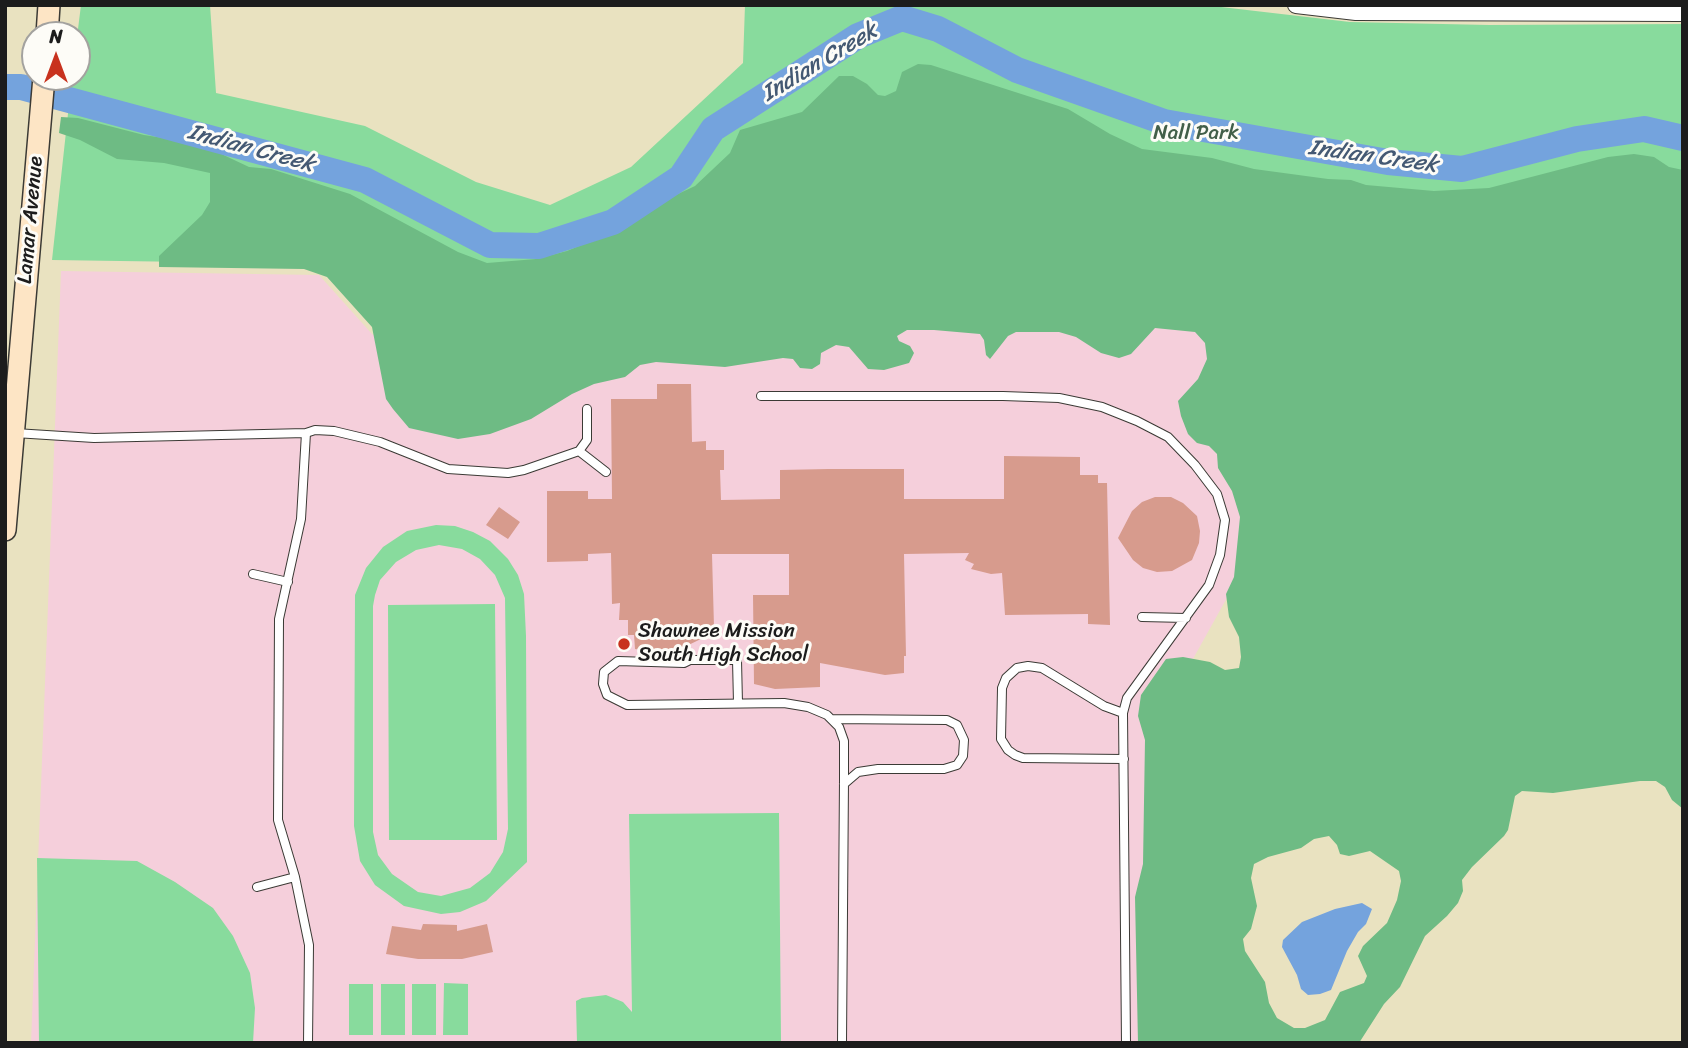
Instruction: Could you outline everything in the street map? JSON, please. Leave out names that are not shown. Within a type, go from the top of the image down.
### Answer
[{"type":"street","points":[[1296,5],[1683,13]]},
{"type":"street","name":"Lamar Avenue","points":[[5,528],[43,91]]},
{"type":"lane","points":[[761,396],[1059,398],[1102,407],[1137,421],[1168,438],[1195,465],[1217,494],[1225,520],[1220,555],[1209,586],[1128,698],[1123,713],[1126,1043]]},
{"type":"lane","points":[[12,433],[94,438],[334,431],[380,442],[448,468],[496,472],[524,470],[579,451],[587,440],[587,409]]},
{"type":"lane","points":[[306,433],[300,519],[279,619],[278,820],[295,877],[309,945],[308,1043]]},
{"type":"lane","points":[[579,451],[606,472]]},
{"type":"lane","points":[[253,574],[288,582]]},
{"type":"lane","points":[[1142,617],[1186,618]]},
{"type":"lane","points":[[738,704],[737,660],[690,660],[684,663],[618,662],[604,672],[603,684],[607,695],[627,705],[738,704],[784,703],[808,707],[827,715],[839,727],[844,741],[842,1043]]},
{"type":"lane","points":[[1123,713],[1104,706],[1042,668],[1017,668],[1006,678],[1002,688],[1001,739],[1015,755],[1023,758],[1124,759]]},
{"type":"lane","points":[[832,719],[947,720],[957,725],[964,740],[963,756],[957,765],[944,769],[878,769],[858,772],[844,784]]},
{"type":"lane","points":[[257,887],[295,877]]},
{"type":"shaded area","name":"Shawnee Mission South High School","points":[[61,271],[319,275],[372,334],[432,371],[1194,287],[1245,480],[1238,578],[1164,711],[1172,1043],[31,1043]]},
{"type":"green space","name":"Nall Park","points":[[81,5],[210,5],[216,93],[365,126],[476,182],[550,205],[631,167],[743,63],[745,5],[1204,5],[1350,22],[1489,25],[1683,24],[1683,266],[704,337],[325,264],[52,260],[70,91],[91,91],[91,21],[79,21]]},
{"type":"green space","points":[[918,64],[931,65],[1068,109],[1142,149],[1212,158],[1254,169],[1351,180],[1366,185],[1434,191],[1489,188],[1608,157],[1634,154],[1654,157],[1669,167],[1683,170],[1683,809],[1672,800],[1665,787],[1656,781],[1553,793],[1522,791],[1515,796],[1508,830],[1462,880],[1463,891],[1458,903],[1425,936],[1400,987],[1384,1004],[1359,1043],[1138,1043],[1135,897],[1143,864],[1145,740],[1138,716],[1141,695],[1166,659],[1183,657],[1210,662],[1225,670],[1239,668],[1241,657],[1239,637],[1229,617],[1226,594],[1234,577],[1240,517],[1232,491],[1218,468],[1217,454],[1209,446],[1197,443],[1188,434],[1178,401],[1198,379],[1207,359],[1205,343],[1195,332],[1155,328],[1131,354],[1119,358],[1101,353],[1076,337],[1059,332],[1016,332],[1008,336],[990,359],[986,355],[984,340],[980,334],[907,330],[897,336],[899,341],[910,346],[914,353],[909,363],[884,370],[868,369],[849,347],[836,345],[821,353],[820,364],[812,369],[800,368],[793,359],[783,358],[725,367],[656,362],[640,365],[625,377],[594,384],[572,394],[531,419],[490,434],[458,439],[409,428],[393,409],[386,399],[372,327],[327,277],[304,269],[159,267],[159,256],[202,215],[210,202],[210,173],[164,163],[117,159],[80,140],[59,133],[61,117],[78,118],[213,150],[249,167],[271,169],[350,194],[458,252],[487,263],[536,259],[567,251],[598,238],[646,209],[695,186],[730,153],[740,130],[802,112],[839,76],[853,76],[867,84],[878,95],[885,96],[896,91],[902,72]],"holes":[[[1329,836],[1337,845],[1340,854],[1349,856],[1370,851],[1399,871],[1401,881],[1397,900],[1387,923],[1363,946],[1358,956],[1367,976],[1364,983],[1340,992],[1325,1020],[1305,1028],[1294,1028],[1277,1018],[1269,1003],[1265,982],[1245,951],[1243,939],[1251,929],[1257,906],[1251,878],[1254,864],[1268,857],[1301,848],[1314,839]]]},
{"type":"green space","points":[[436,525],[455,526],[490,541],[508,559],[518,575],[524,594],[527,862],[486,901],[460,912],[441,914],[404,906],[375,885],[360,861],[354,826],[355,595],[366,568],[383,547],[407,531]],"holes":[[[439,545],[462,549],[480,559],[495,575],[505,598],[508,829],[503,852],[490,873],[470,888],[441,896],[418,892],[392,874],[378,855],[373,832],[373,606],[380,580],[396,562],[416,550]]]},
{"type":"green space","points":[[495,604],[497,840],[389,840],[388,605]]},
{"type":"green space","points":[[779,813],[781,1043],[577,1043],[576,1001],[606,995],[623,1002],[632,1012],[629,814]]},
{"type":"green space","points":[[37,858],[137,861],[175,882],[213,908],[233,936],[250,973],[255,1008],[253,1043],[39,1043]]},
{"type":"green space","points":[[444,983],[468,984],[468,1035],[443,1035]]},
{"type":"green space","points":[[349,984],[373,984],[373,1035],[349,1035]]},
{"type":"green space","points":[[381,984],[405,984],[405,1035],[381,1035]]},
{"type":"green space","points":[[412,984],[436,984],[436,1035],[412,1035]]},
{"type":"water","points":[[1362,903],[1372,909],[1366,924],[1347,951],[1331,990],[1308,995],[1301,989],[1297,975],[1282,947],[1283,940],[1302,922],[1335,909]]},
{"type":"building","name":"Shawnee Mission South High School","points":[[657,384],[691,384],[692,442],[706,441],[706,450],[724,450],[724,470],[720,470],[721,500],[780,499],[780,470],[828,469],[904,469],[904,499],[1004,499],[1004,456],[1080,457],[1080,475],[1098,475],[1098,483],[1107,483],[1110,625],[1088,624],[1088,614],[1005,615],[1002,573],[991,574],[971,569],[974,564],[965,560],[969,553],[904,554],[904,673],[885,675],[820,663],[820,687],[775,689],[754,684],[753,595],[789,595],[789,554],[712,554],[714,627],[703,638],[676,651],[635,649],[634,635],[628,635],[628,620],[619,620],[620,603],[612,604],[611,553],[588,554],[588,561],[547,562],[547,491],[588,491],[588,499],[612,499],[611,399],[657,399]]},
{"type":"building","points":[[1155,497],[1171,497],[1183,503],[1197,516],[1199,543],[1192,560],[1172,571],[1157,572],[1143,568],[1133,560],[1118,538],[1132,511],[1142,502]]},
{"type":"building","points":[[499,507],[520,522],[508,539],[486,525]]},
{"type":"building","points":[[423,924],[457,925],[457,931],[487,924],[493,952],[462,959],[418,959],[386,954],[392,926],[421,930]]},
{"type":"waterway","name":"Indian Creek","points":[[5,87],[21,87],[365,180],[490,245],[539,246],[613,222],[681,177],[713,129],[858,36],[902,18],[938,29],[1017,70],[1164,122],[1388,162],[1462,169],[1577,139],[1644,129],[1683,138]]},
{"type":"place","name":"Shawnee Mission South High School","points":[[624,644]]}]
